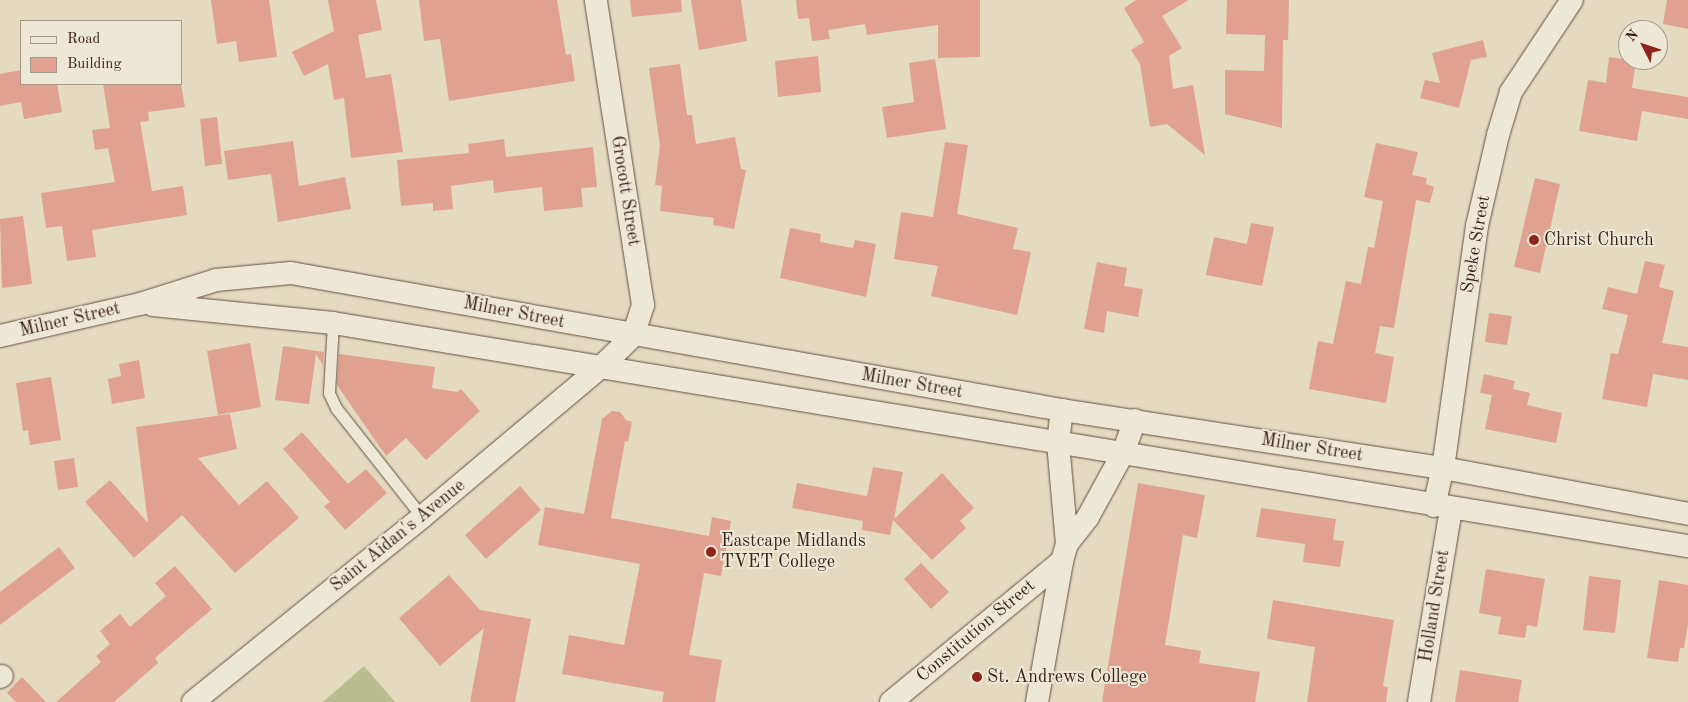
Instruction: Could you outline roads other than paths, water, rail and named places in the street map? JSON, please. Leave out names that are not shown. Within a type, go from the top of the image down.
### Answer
[{"type":"street","name":"Grocott Street","points":[[596,0],[643,305],[633,336],[601,367]]},
{"type":"street","name":"Speke Street","points":[[1443,508],[1443,468],[1477,226],[1498,136],[1511,92],[1572,0]]},
{"type":"street","name":"Milner Street","points":[[0,336],[140,304],[216,280],[291,273],[633,336],[1062,410],[1443,468],[1688,514]]},
{"type":"street","name":"Milner Street","points":[[140,304],[333,323],[1123,453],[1443,508],[1688,546]]},
{"type":"street","name":"Saint Aidan's Avenue","points":[[193,702],[422,517],[601,367]]},
{"type":"street","points":[[1038,702],[1064,552],[1058,443],[1062,410]]},
{"type":"street","name":"Constitution Street","points":[[891,702],[1064,552],[1088,517],[1123,453],[1135,420]]},
{"type":"street","name":"Holland Street","points":[[1419,702],[1443,508]]},
{"type":"lane","points":[[333,323],[329,393],[336,408],[422,517]]},
{"type":"place","name":"Christ Church","points":[[1534,240]]},
{"type":"place","name":"Eastcape Midlands TVET College","points":[[711,552]]},
{"type":"place","name":"St. Andrews College","points":[[977,677]]}]
